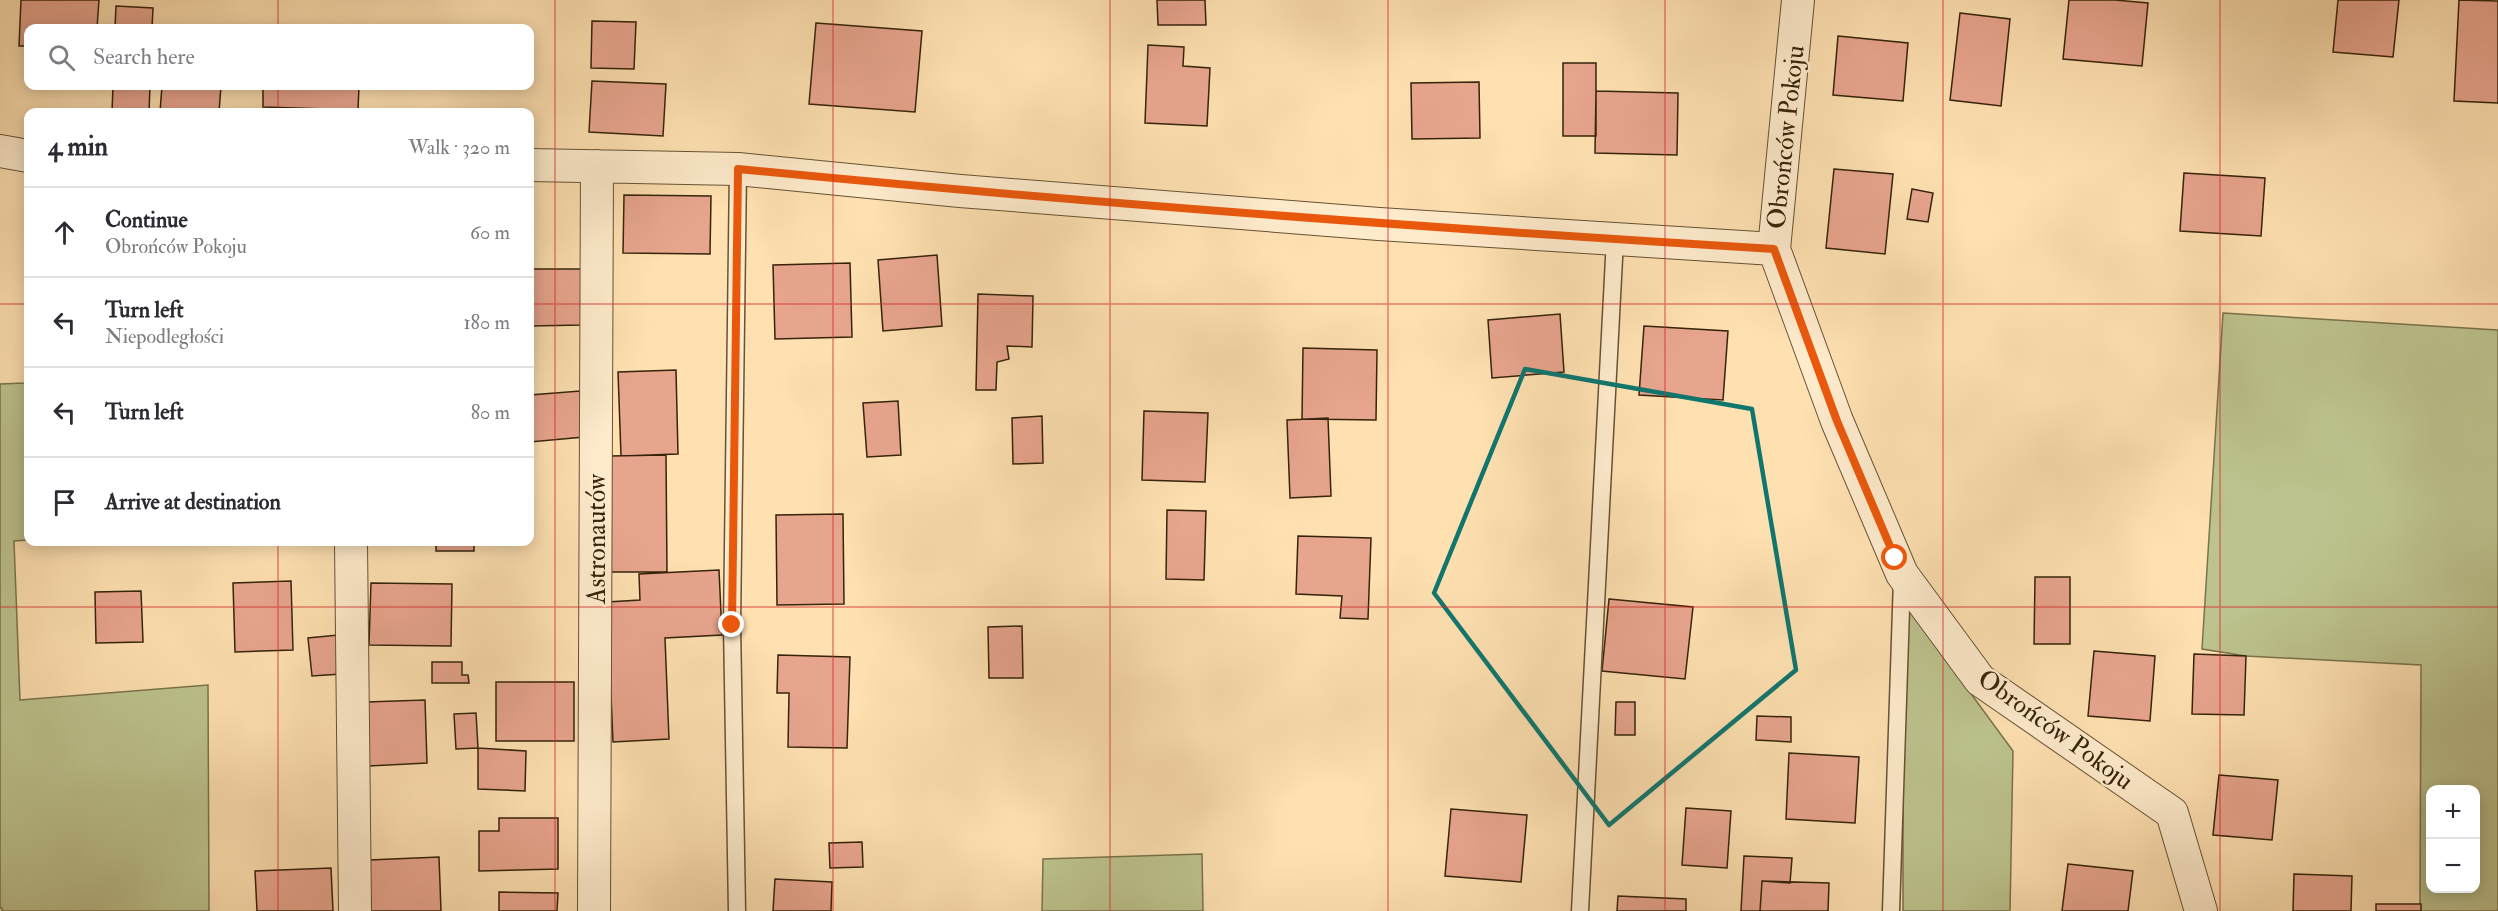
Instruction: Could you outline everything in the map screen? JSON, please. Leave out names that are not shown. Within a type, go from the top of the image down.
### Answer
[{"type":"street","name":"Obrońców Pokoju","points":[[1798,0],[1774,249],[1837,421],[1902,574],[1980,680],[2172,813],[2200,911]]},
{"type":"street","points":[[0,151],[24,155]]},
{"type":"street","points":[[534,165],[738,169],[960,191],[1379,224],[1774,249]]},
{"type":"street","name":"Astronautów","points":[[594,911],[597,166]]},
{"type":"street","points":[[351,546],[355,911]]},
{"type":"lane","points":[[737,911],[732,625],[738,169]]},
{"type":"lane","points":[[1580,911],[1615,239]]},
{"type":"lane","points":[[1892,911],[1902,574]]},
{"type":"highlighted area","points":[[1525,369],[1752,409],[1796,670],[1609,825],[1434,593]]},
{"type":"green space","points":[[2223,313],[2498,330],[2498,911],[2420,911],[2421,665],[2246,656],[2202,649]]},
{"type":"green space","points":[[24,383],[24,540],[14,541],[20,700],[208,685],[209,911],[2,911],[0,908],[0,384]]},
{"type":"green space","points":[[1903,601],[2013,751],[2010,911],[1903,911]]},
{"type":"green space","points":[[1202,854],[1203,911],[1042,911],[1043,859]]},
{"type":"building","points":[[21,0],[99,0],[97,24],[24,24],[24,46],[19,46]]},
{"type":"building","points":[[1157,0],[1205,0],[1206,25],[1158,25]]},
{"type":"building","points":[[2069,0],[2148,3],[2142,66],[2063,59]]},
{"type":"building","points":[[2338,0],[2399,0],[2393,57],[2333,52]]},
{"type":"building","points":[[2459,0],[2498,1],[2498,103],[2454,101]]},
{"type":"building","points":[[116,6],[153,8],[152,24],[115,24]]},
{"type":"building","points":[[1960,13],[2010,19],[2001,106],[1950,100]]},
{"type":"building","points":[[592,21],[636,22],[634,69],[591,68]]},
{"type":"building","points":[[816,23],[922,31],[915,112],[809,104]]},
{"type":"building","points":[[1838,36],[1908,43],[1903,101],[1833,95]]},
{"type":"building","points":[[1148,45],[1184,47],[1183,66],[1210,68],[1207,126],[1145,123]]},
{"type":"building","points":[[1563,63],[1596,63],[1596,136],[1563,136]]},
{"type":"building","points":[[592,81],[666,84],[663,136],[589,132]]},
{"type":"building","points":[[1479,82],[1480,138],[1412,139],[1411,83]]},
{"type":"building","points":[[113,90],[150,90],[149,108],[112,108]]},
{"type":"building","points":[[162,90],[221,90],[219,108],[160,108]]},
{"type":"building","points":[[263,90],[359,90],[358,108],[263,107]]},
{"type":"building","points":[[1596,91],[1678,93],[1677,155],[1595,153]]},
{"type":"building","points":[[1834,169],[1893,174],[1885,254],[1826,248]]},
{"type":"building","points":[[2184,173],[2265,178],[2261,236],[2180,231]]},
{"type":"building","points":[[1912,189],[1933,193],[1928,222],[1907,219]]},
{"type":"building","points":[[624,195],[711,196],[710,254],[623,253]]},
{"type":"building","points":[[937,255],[942,326],[883,331],[878,260]]},
{"type":"building","points":[[850,263],[852,337],[775,339],[773,265]]},
{"type":"building","points":[[534,269],[583,269],[583,325],[534,326]]},
{"type":"building","points":[[978,294],[1033,296],[1032,347],[1007,346],[1009,359],[997,362],[996,390],[976,390]]},
{"type":"building","points":[[1560,314],[1564,372],[1492,378],[1488,320]]},
{"type":"building","points":[[1644,326],[1728,331],[1723,400],[1639,395]]},
{"type":"building","points":[[1303,348],[1377,350],[1376,420],[1302,419]]},
{"type":"building","points":[[676,370],[678,454],[621,456],[618,372]]},
{"type":"building","points":[[580,391],[584,437],[534,442],[534,395]]},
{"type":"building","points":[[898,401],[901,455],[867,457],[863,403]]},
{"type":"building","points":[[1144,411],[1208,413],[1205,482],[1142,480]]},
{"type":"building","points":[[1042,416],[1043,463],[1013,464],[1012,418]]},
{"type":"building","points":[[1328,418],[1331,496],[1290,498],[1287,420]]},
{"type":"building","points":[[666,455],[667,572],[611,572],[610,456]]},
{"type":"building","points":[[1167,510],[1206,511],[1204,580],[1166,579]]},
{"type":"building","points":[[843,514],[844,604],[777,605],[776,515]]},
{"type":"building","points":[[1298,536],[1371,538],[1368,619],[1340,618],[1342,596],[1296,594]]},
{"type":"building","points":[[436,546],[474,546],[474,551],[436,551]]},
{"type":"building","points":[[719,570],[722,635],[665,638],[669,739],[613,742],[607,602],[640,600],[639,574]]},
{"type":"building","points":[[2035,577],[2070,577],[2070,644],[2034,644]]},
{"type":"building","points":[[291,581],[293,650],[235,652],[233,583]]},
{"type":"building","points":[[371,583],[452,584],[451,646],[369,645]]},
{"type":"building","points":[[141,591],[143,642],[96,643],[95,592]]},
{"type":"building","points":[[1609,599],[1693,607],[1685,679],[1602,671]]},
{"type":"building","points":[[1022,626],[1023,678],[989,678],[988,627]]},
{"type":"building","points":[[338,635],[341,674],[312,676],[308,638]]},
{"type":"building","points":[[2094,651],[2155,656],[2150,721],[2088,716]]},
{"type":"building","points":[[2194,654],[2246,656],[2244,715],[2192,714]]},
{"type":"building","points":[[778,655],[850,657],[847,748],[788,747],[789,693],[777,693]]},
{"type":"building","points":[[432,662],[462,662],[462,675],[468,675],[469,683],[432,683]]},
{"type":"building","points":[[496,682],[574,682],[574,741],[496,741]]},
{"type":"building","points":[[425,700],[427,763],[369,766],[367,702]]},
{"type":"building","points":[[1616,702],[1635,702],[1635,735],[1615,735]]},
{"type":"building","points":[[476,713],[478,748],[456,749],[454,714]]},
{"type":"building","points":[[1757,716],[1791,717],[1791,742],[1756,740]]},
{"type":"building","points":[[478,748],[526,751],[525,791],[478,789]]},
{"type":"building","points":[[1789,753],[1859,757],[1855,823],[1786,819]]},
{"type":"building","points":[[2219,775],[2278,780],[2272,840],[2213,835]]},
{"type":"building","points":[[1686,808],[1731,811],[1727,868],[1682,865]]},
{"type":"building","points":[[1451,809],[1527,815],[1521,882],[1445,876]]},
{"type":"building","points":[[499,818],[558,818],[558,869],[479,871],[479,831],[499,831]]},
{"type":"building","points":[[862,842],[863,867],[830,868],[829,843]]},
{"type":"building","points":[[1744,856],[1792,858],[1790,883],[1762,881],[1760,911],[1741,911]]},
{"type":"building","points":[[439,857],[441,911],[371,911],[369,860]]},
{"type":"building","points":[[2068,864],[2133,871],[2128,911],[2062,911]]},
{"type":"building","points":[[331,868],[333,911],[257,911],[255,871]]},
{"type":"building","points":[[2294,874],[2352,876],[2351,911],[2293,911]]},
{"type":"building","points":[[775,879],[832,882],[831,911],[773,911]]},
{"type":"building","points":[[1762,881],[1829,883],[1828,911],[1760,911]]},
{"type":"building","points":[[499,892],[558,893],[557,911],[499,911]]},
{"type":"building","points":[[1618,896],[1686,899],[1686,911],[1617,911]]},
{"type":"building","points":[[2376,904],[2421,904],[2421,911],[2376,911]]},
{"type":"route","points":[[732,625],[738,169],[960,191],[1379,224],[1774,249],[1837,421],[1895,558]]}]
